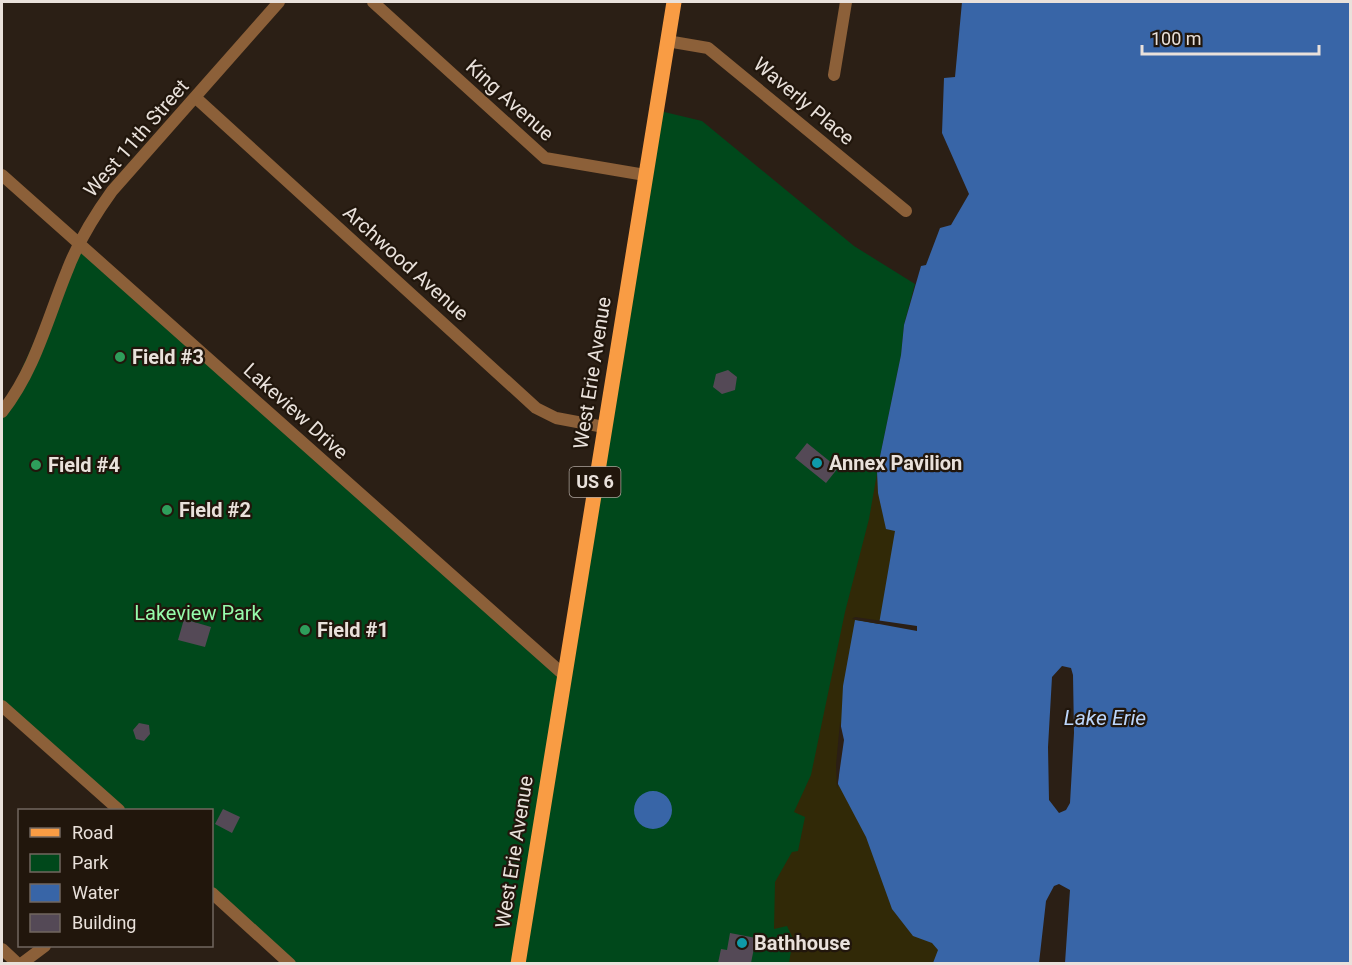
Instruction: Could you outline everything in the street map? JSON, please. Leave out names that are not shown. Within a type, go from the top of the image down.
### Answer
[{"type":"main road","name":"West Erie Avenue","points":[[518,963],[674,2]]},
{"type":"street","name":"West 11th Street","points":[[2,412],[35,357],[79,244],[112,191],[279,2]]},
{"type":"street","name":"King Avenue","points":[[373,2],[546,158],[645,175]]},
{"type":"street","points":[[834,75],[846,2]]},
{"type":"street","name":"Waverly Place","points":[[667,41],[708,48],[906,211]]},
{"type":"street","name":"Archwood Avenue","points":[[196,98],[536,408],[556,418],[604,427]]},
{"type":"street","name":"Lakeview Drive","points":[[2,176],[564,675]]},
{"type":"street","points":[[2,706],[118,809]]},
{"type":"street","points":[[213,894],[290,963]]},
{"type":"street","points":[[2,949],[19,963],[42,947]]},
{"type":"green space","name":"Lakeview Park","points":[[656,110],[702,121],[854,246],[915,284],[904,325],[901,355],[877,471],[933,963],[290,963],[213,894],[213,809],[118,809],[2,706],[2,412],[79,244],[564,675]]},
{"type":"sand","points":[[879,462],[1039,963],[789,963],[793,939],[787,926],[774,929],[775,882],[792,852],[798,851],[805,817],[794,812],[811,775],[845,612],[869,519]]},
{"type":"water","name":"Lake Erie","points":[[962,2],[1350,2],[1350,963],[933,963],[938,950],[932,943],[913,936],[892,909],[866,837],[838,784],[843,686],[855,620],[879,624],[895,531],[886,529],[878,493],[877,471],[901,355],[904,325],[921,266],[926,265],[940,228],[951,225],[969,194],[942,133],[944,78],[955,77]]},
{"type":"water","points":[[653,791],[667,796],[672,810],[667,824],[653,829],[639,824],[634,810],[639,796]]},
{"type":"pier","points":[[855,617],[917,626],[917,631],[852,619]]},
{"type":"pier","points":[[1062,666],[1071,668],[1073,675],[1074,733],[1070,803],[1066,810],[1059,813],[1049,800],[1048,747],[1052,677]]},
{"type":"pier","points":[[840,722],[844,740],[837,789],[836,765]]},
{"type":"pier","points":[[1059,884],[1070,890],[1065,963],[1039,963],[1046,901],[1054,886]]},
{"type":"building","points":[[728,370],[737,377],[735,390],[722,394],[713,387],[716,374]]},
{"type":"building","name":"Annex Pavilion","points":[[807,443],[838,468],[826,483],[795,458]]},
{"type":"building","points":[[184,619],[211,627],[205,647],[178,640]]},
{"type":"building","points":[[139,723],[149,725],[150,734],[144,741],[136,739],[133,730]]},
{"type":"building","points":[[223,809],[240,817],[232,833],[215,824]]},
{"type":"building","name":"Bathhouse","points":[[730,933],[756,938],[751,963],[718,963],[721,949],[727,950]]},
{"type":"place","name":"Field #3","points":[[120,357]]},
{"type":"place","name":"Annex Pavilion","points":[[817,463]]},
{"type":"place","name":"Field #4","points":[[36,465]]},
{"type":"place","name":"Field #2","points":[[167,510]]},
{"type":"place","name":"Field #1","points":[[305,630]]},
{"type":"place","name":"Bathhouse","points":[[742,943]]}]
